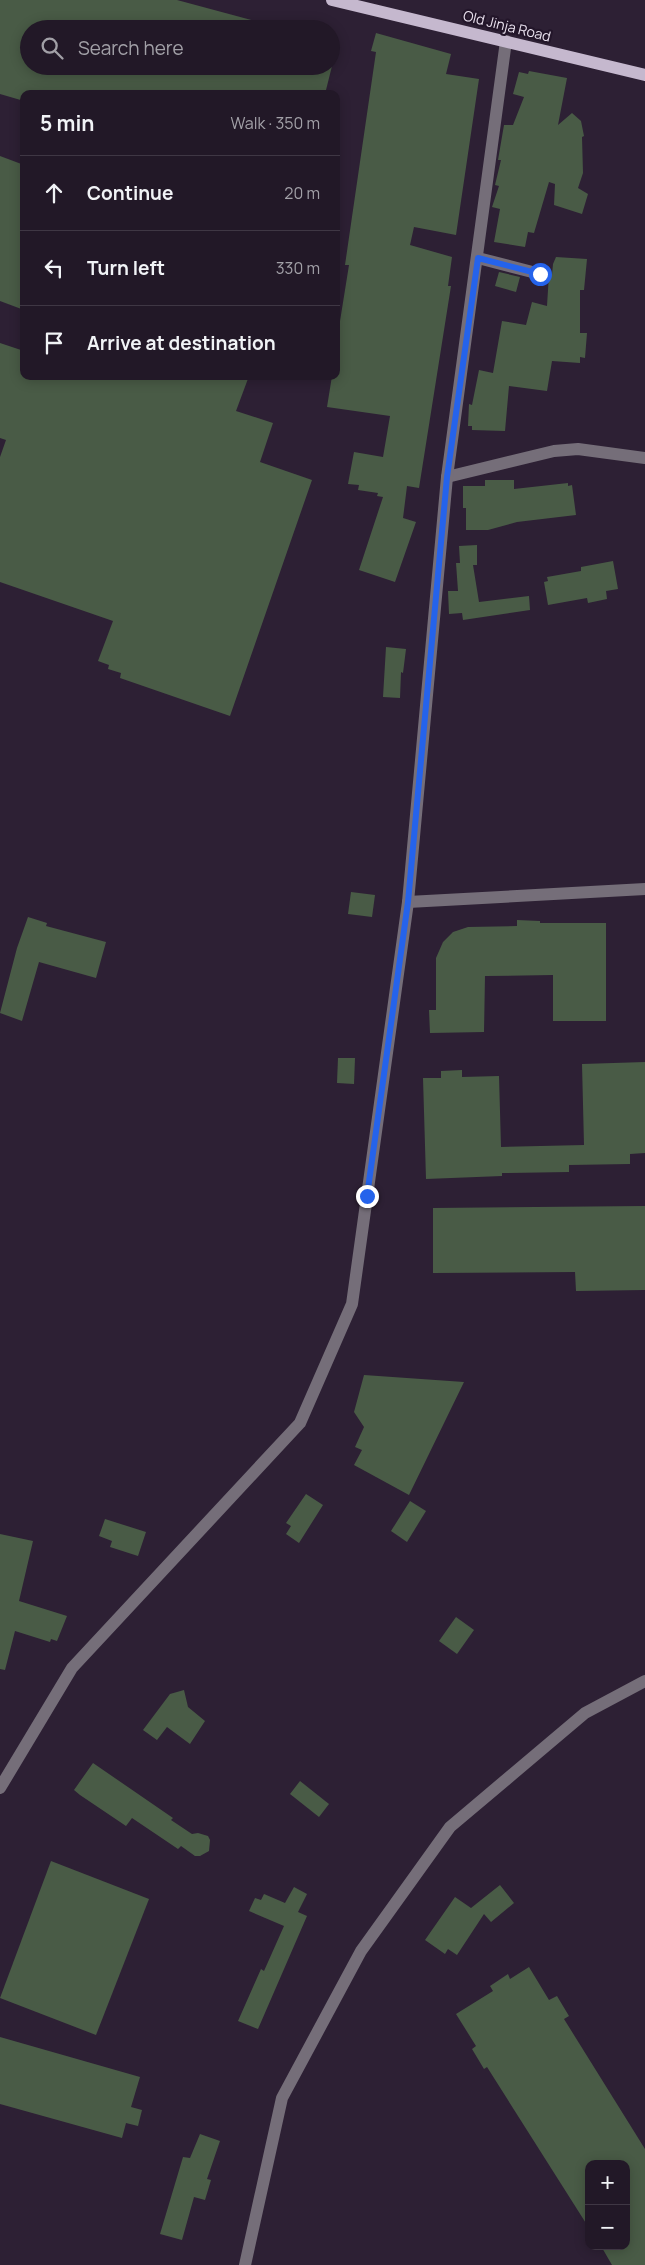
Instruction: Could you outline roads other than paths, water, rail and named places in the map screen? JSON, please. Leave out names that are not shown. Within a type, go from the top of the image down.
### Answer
[{"type":"main road","name":"Old Jinja Road","points":[[332,0],[645,76]]},
{"type":"street","points":[[0,1788],[72,1668],[300,1424],[352,1304],[408,902],[447,477],[506,42]]},
{"type":"street","points":[[478,258],[540,274]]},
{"type":"street","points":[[447,477],[554,452],[578,449],[645,458]]},
{"type":"street","points":[[408,902],[645,889]]},
{"type":"street","points":[[245,2265],[282,2098],[361,1951],[450,1827],[585,1713],[645,1681]]}]
